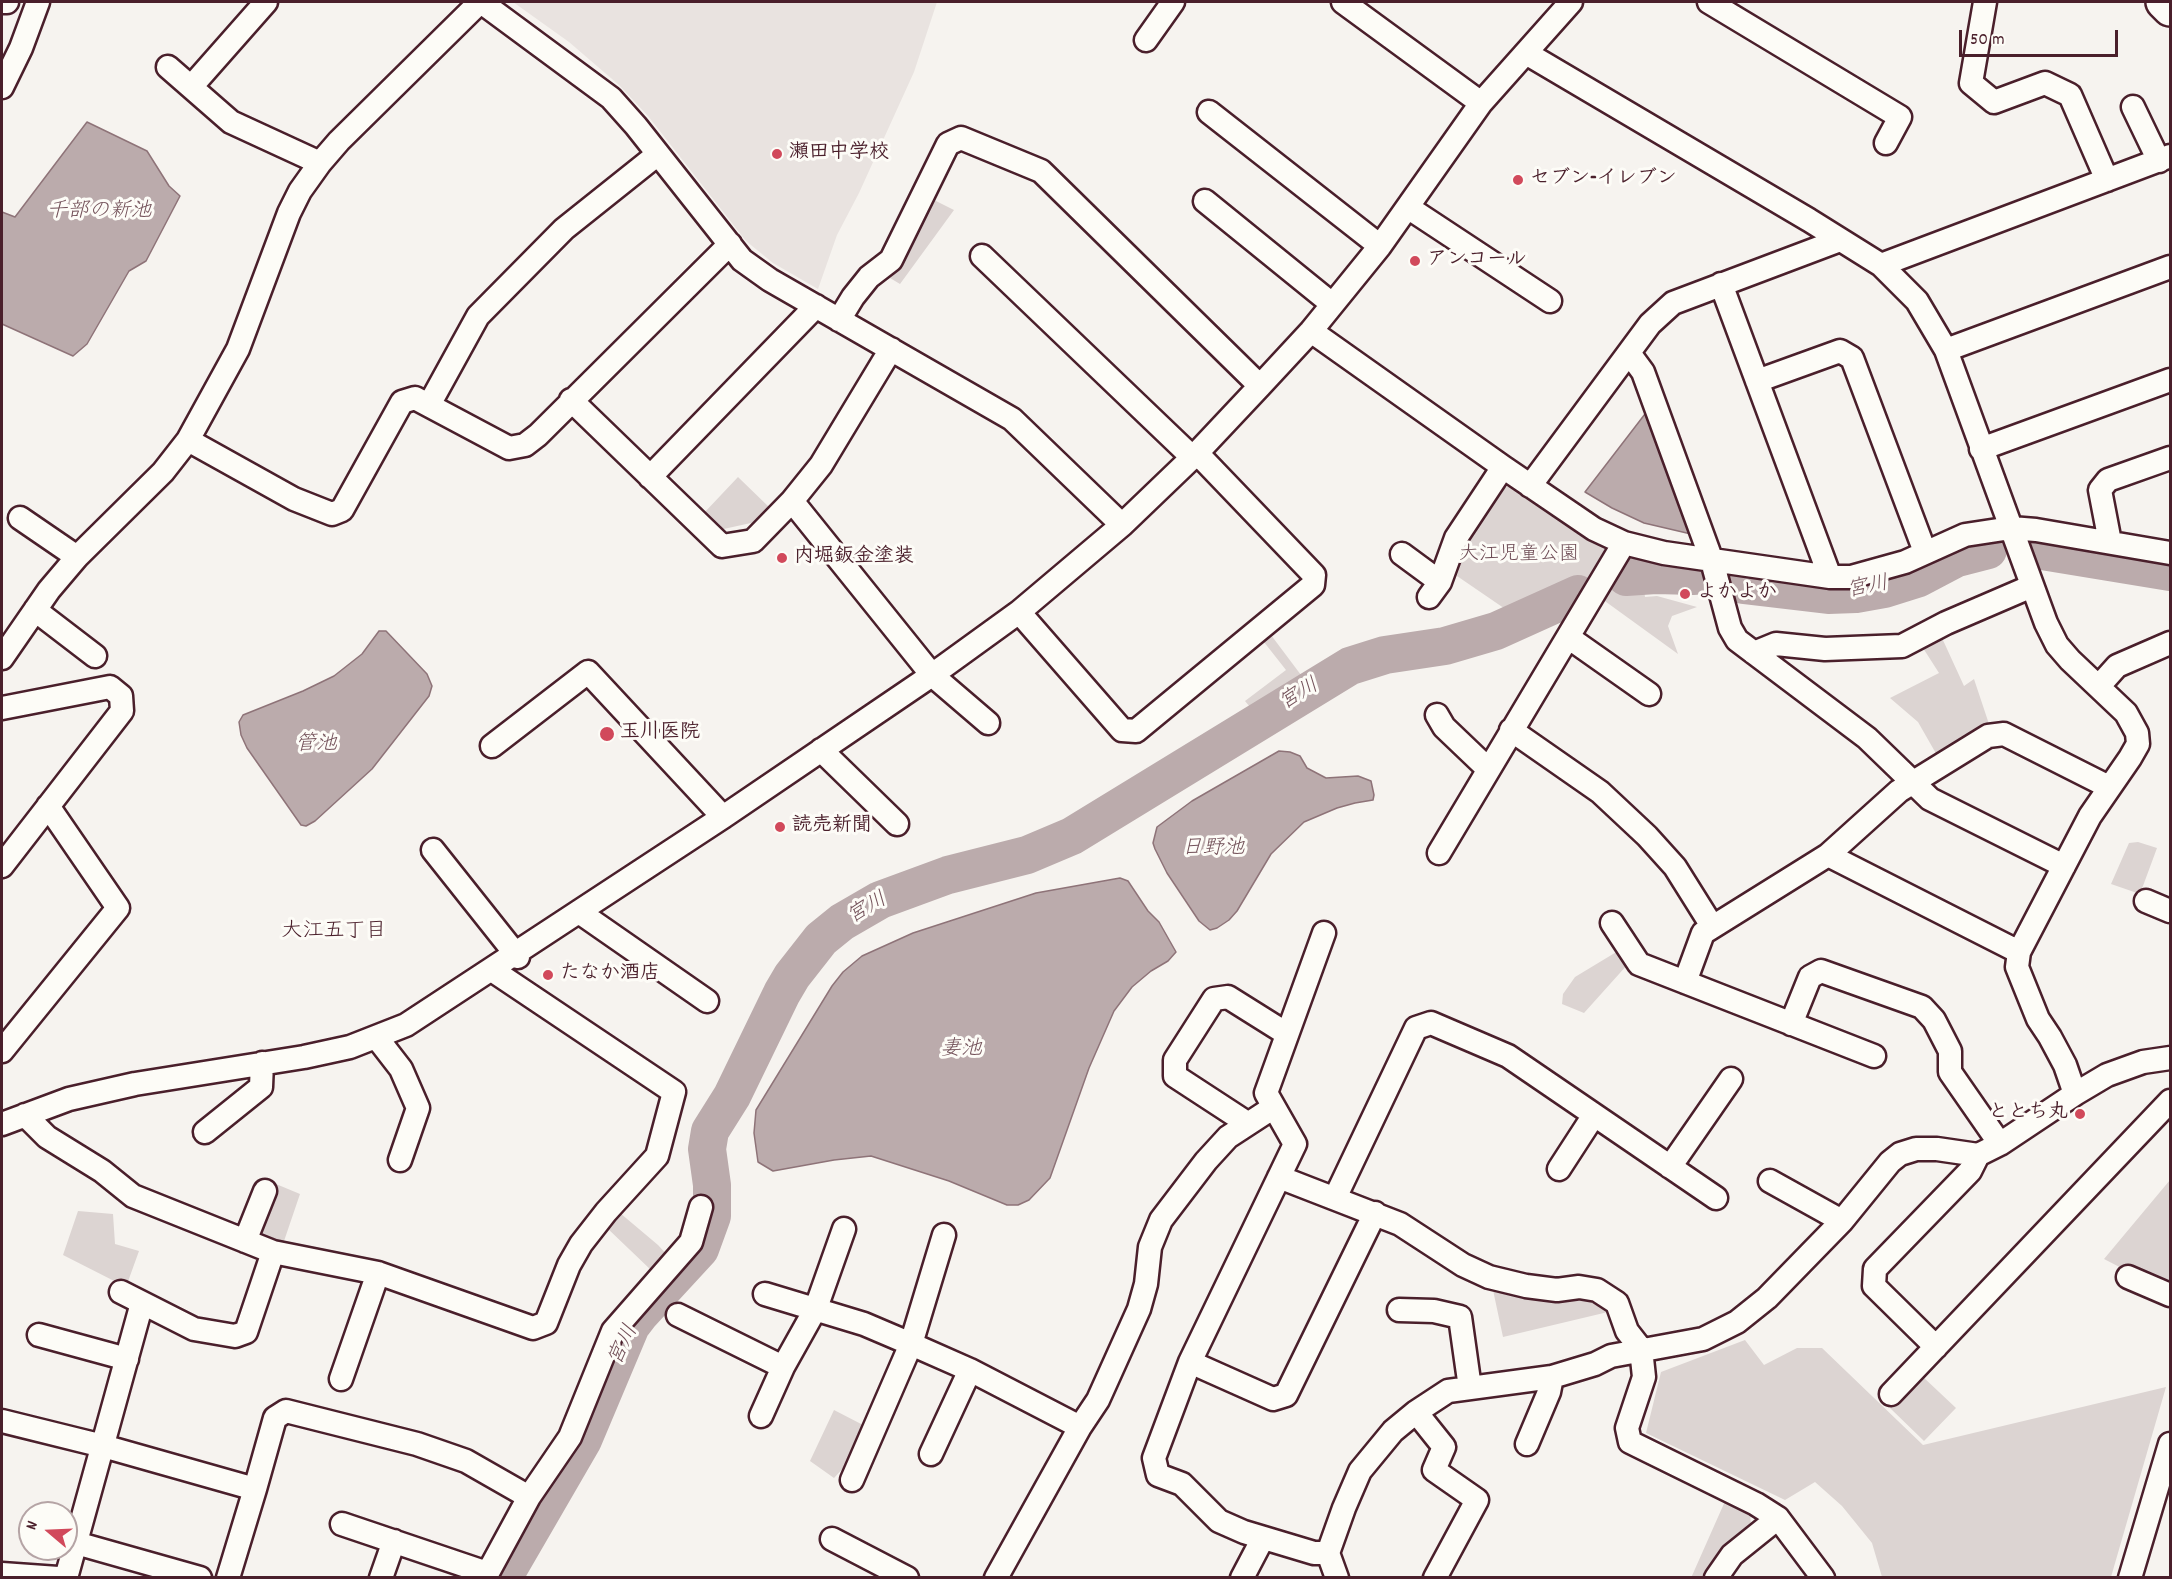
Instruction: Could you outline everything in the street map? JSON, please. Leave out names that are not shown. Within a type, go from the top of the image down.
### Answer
[{"type":"highway","points":[[2163,2],[2170,9]]},
{"type":"street","points":[[2,2],[7,2]]},
{"type":"street","points":[[2,87],[21,48],[38,2]]},
{"type":"street","points":[[191,87],[266,2]]},
{"type":"street","points":[[2,658],[35,610],[77,557],[163,472],[188,440],[238,349],[300,191],[320,163],[339,141],[480,2],[611,98],[742,260],[770,280],[1012,419],[1122,525]]},
{"type":"street","points":[[1146,40],[1173,2]]},
{"type":"street","points":[[1343,2],[1481,103]]},
{"type":"street","points":[[2,1124],[69,1100],[135,1084],[350,1047],[406,1025],[517,955],[723,818],[932,675],[1019,612],[1122,525],[1260,386],[1311,331],[1380,246],[1481,103],[1570,2]]},
{"type":"street","points":[[1709,2],[1900,117],[1886,143]]},
{"type":"street","points":[[1985,2],[1971,82],[1994,102],[2045,83],[2070,94],[2107,180]]},
{"type":"street","points":[[2143,2],[2170,24]]},
{"type":"street","points":[[1526,52],[1881,265],[1901,282],[1917,301],[1946,350],[2032,586],[2057,645],[2126,713],[2137,733],[2138,744],[2090,816],[2019,952],[2017,967],[2038,1019],[2065,1065],[2075,1094]]},
{"type":"street","points":[[168,67],[231,122],[320,163]]},
{"type":"street","points":[[1881,265],[2165,159],[2133,107]]},
{"type":"street","points":[[1209,112],[1380,246]]},
{"type":"street","points":[[839,320],[869,277],[891,260],[948,144],[962,138],[1041,171],[1260,386]]},
{"type":"street","points":[[429,405],[478,316],[564,229],[658,154]]},
{"type":"street","points":[[1205,201],[1332,304]]},
{"type":"street","points":[[1408,208],[1550,301]]},
{"type":"street","points":[[1530,486],[1650,324],[1673,303],[1840,240]]},
{"type":"street","points":[[188,440],[294,499],[332,514],[342,510],[402,402],[416,398],[508,448],[525,445],[730,244]]},
{"type":"street","points":[[982,256],[1194,455],[1314,575],[1313,585],[1136,732],[1122,730],[1019,612]]},
{"type":"street","points":[[1946,350],[2170,267]]},
{"type":"street","points":[[1721,284],[1830,577]]},
{"type":"street","points":[[650,477],[816,306]]},
{"type":"street","points":[[1311,331],[1530,486],[1594,529],[1624,543],[1712,561],[1830,577],[1851,577],[1905,562],[1965,535],[2012,528],[2170,553]]},
{"type":"street","points":[[571,400],[722,546],[753,541],[792,501],[821,465],[891,349]]},
{"type":"street","points":[[1757,381],[1840,351],[1852,358],[1926,552]]},
{"type":"street","points":[[1629,353],[1643,372],[1712,561],[1730,628],[1737,640],[1867,738],[1930,799],[2064,866]]},
{"type":"street","points":[[1981,449],[2170,380]]},
{"type":"street","points":[[2110,542],[2100,490],[2108,480],[2170,458]]},
{"type":"street","points":[[1402,554],[1435,590],[1456,538],[1503,467]]},
{"type":"street","points":[[792,501],[932,675],[988,723]]},
{"type":"street","points":[[20,518],[77,557]]},
{"type":"street","points":[[1439,853],[1624,543]]},
{"type":"street","points":[[1754,653],[1776,644],[1825,649],[1902,646],[1946,623],[2032,586]]},
{"type":"street","points":[[35,610],[95,656]]},
{"type":"street","points":[[1568,637],[1649,694]]},
{"type":"street","points":[[2099,686],[2117,666],[2170,644]]},
{"type":"street","points":[[492,746],[588,672],[723,818]]},
{"type":"street","points":[[2,708],[110,687],[121,696],[122,711],[2,866]]},
{"type":"street","points":[[1437,715],[1444,727],[1488,770]]},
{"type":"street","points":[[1511,730],[1600,792],[1647,836],[1676,867],[1712,926]]},
{"type":"street","points":[[1685,982],[1703,933],[1828,855],[1899,791],[1989,736],[2004,734],[2109,787]]},
{"type":"street","points":[[821,750],[897,824]]},
{"type":"street","points":[[2,1051],[118,908],[48,806]]},
{"type":"street","points":[[434,850],[517,955]]},
{"type":"street","points":[[1828,855],[2019,952]]},
{"type":"street","points":[[2146,901],[2170,911]]},
{"type":"street","points":[[579,912],[706,1001]]},
{"type":"street","points":[[1612,922],[1639,964],[1874,1056]]},
{"type":"street","points":[[1324,933],[1266,1093],[1295,1144],[1190,1362],[1154,1458],[1158,1475],[1182,1484],[1219,1521],[1263,1538],[1314,1553],[1328,1553]]},
{"type":"street","points":[[25,1115],[47,1137],[102,1171],[132,1196],[273,1252],[378,1274],[533,1328],[546,1323],[569,1265],[581,1244],[606,1212],[657,1156],[674,1092],[492,970]]},
{"type":"street","points":[[1791,1024],[1810,977],[1821,971],[1922,1007],[1934,1020],[1950,1051],[1950,1072],[2000,1144]]},
{"type":"street","points":[[1247,1123],[1175,1076],[1175,1060],[1214,999],[1228,997],[1287,1034]]},
{"type":"street","points":[[1335,1198],[1416,1028],[1431,1023],[1508,1056],[1716,1198]]},
{"type":"street","points":[[377,1038],[401,1070],[418,1108],[400,1160]]},
{"type":"street","points":[[1337,1578],[1328,1553],[1360,1471],[1393,1431],[1416,1412],[1448,1391],[1552,1377],[1595,1364],[1611,1356],[1703,1339],[1737,1322],[1767,1298],[1842,1221],[1890,1162],[1900,1154],[1916,1149],[1937,1149],[1978,1155],[2000,1144],[2107,1075],[2144,1062],[2170,1058]]},
{"type":"street","points":[[205,1132],[261,1087],[262,1063]]},
{"type":"street","points":[[1670,1167],[1731,1079]]},
{"type":"street","points":[[1891,1394],[2170,1101]]},
{"type":"street","points":[[996,1578],[1080,1427],[1098,1400],[1139,1309],[1146,1284],[1149,1247],[1161,1220],[1206,1161],[1228,1137],[1274,1107]]},
{"type":"street","points":[[1559,1169],[1594,1115]]},
{"type":"street","points":[[1936,1347],[1874,1286],[1875,1269],[1970,1171],[1978,1155]]},
{"type":"street","points":[[1279,1178],[1400,1224],[1463,1265],[1489,1277],[1547,1289],[1579,1287],[1597,1290],[1617,1303],[1628,1331],[1641,1349],[1644,1377],[1627,1428],[1630,1442],[1756,1504],[1778,1518],[1823,1578]]},
{"type":"street","points":[[1770,1181],[1842,1221]]},
{"type":"street","points":[[245,1241],[265,1191]]},
{"type":"street","points":[[342,1524],[486,1575],[529,1497],[570,1437],[613,1331],[691,1242],[701,1208]]},
{"type":"street","points":[[1190,1362],[1273,1399],[1286,1395],[1375,1213]]},
{"type":"street","points":[[761,1416],[783,1367],[816,1308],[844,1229]]},
{"type":"street","points":[[852,1480],[911,1344],[944,1235]]},
{"type":"street","points":[[121,1292],[194,1329],[235,1336],[246,1332],[273,1252]]},
{"type":"street","points":[[341,1379],[378,1274]]},
{"type":"street","points":[[2128,1277],[2170,1294]]},
{"type":"street","points":[[765,1294],[864,1324],[970,1370],[1080,1427]]},
{"type":"street","points":[[78,1536],[142,1303]]},
{"type":"street","points":[[1399,1310],[1434,1311],[1460,1317],[1470,1388]]},
{"type":"street","points":[[678,1315],[783,1367]]},
{"type":"street","points":[[39,1335],[127,1359]]},
{"type":"street","points":[[931,1454],[970,1370]]},
{"type":"street","points":[[1527,1444],[1549,1392],[1552,1377]]},
{"type":"street","points":[[228,1578],[275,1418],[286,1411],[417,1444],[466,1461],[529,1497]]},
{"type":"street","points":[[1416,1412],[1444,1447],[1434,1470],[1477,1500],[1436,1578]]},
{"type":"street","points":[[2,1420],[255,1489]]},
{"type":"street","points":[[2130,1578],[2170,1444]]},
{"type":"street","points":[[1716,1578],[1732,1555],[1778,1518]]},
{"type":"street","points":[[1242,1578],[1263,1538]]},
{"type":"street","points":[[832,1539],[907,1578]]},
{"type":"street","points":[[381,1578],[394,1542]]},
{"type":"street","points":[[78,1544],[200,1578]]},
{"type":"street","points":[[66,1578],[71,1561]]},
{"type":"street","points":[[2,1574],[58,1578]]},
{"type":"shaded area","name":"瀬田中学校","points":[[513,2],[937,2],[914,72],[859,193],[837,235],[818,289],[773,263],[746,241],[648,116],[619,85],[569,42]]},
{"type":"green space","points":[[930,198],[954,210],[900,284],[890,278]]},
{"type":"green space","points":[[738,477],[771,509],[760,521],[719,530],[704,513]]},
{"type":"green space","name":"大江児童公園","points":[[1510,486],[1589,540],[1607,545],[1587,584],[1514,615],[1457,576],[1467,541],[1498,490]]},
{"type":"green space","points":[[1643,581],[1645,597],[1657,596],[1697,607],[1672,616],[1668,626],[1678,654],[1602,599],[1610,587]]},
{"type":"green space","points":[[1268,631],[1307,683],[1259,718],[1245,701],[1286,670],[1260,637]]},
{"type":"green space","points":[[1942,638],[1964,686],[1974,679],[1989,724],[1938,757],[1918,722],[1890,698],[1939,673],[1923,648]]},
{"type":"green space","points":[[2138,842],[2157,848],[2140,894],[2111,884],[2129,843]]},
{"type":"green space","points":[[1618,951],[1628,964],[1584,1013],[1562,1004],[1563,994],[1575,977]]},
{"type":"green space","points":[[2170,1180],[2170,1293],[2104,1259]]},
{"type":"green space","points":[[276,1184],[300,1194],[283,1244],[255,1235]]},
{"type":"green space","points":[[78,1211],[113,1214],[115,1244],[139,1251],[126,1287],[63,1255]]},
{"type":"green space","points":[[620,1213],[671,1259],[652,1271],[606,1227]]},
{"type":"green space","points":[[1493,1290],[1548,1302],[1594,1301],[1608,1312],[1503,1337]]},
{"type":"green space","points":[[1745,1340],[1764,1365],[1797,1348],[1822,1348],[1923,1445],[2166,1387],[2111,1577],[1882,1577],[1872,1543],[1842,1506],[1815,1482],[1785,1500],[1646,1433],[1661,1372]]},
{"type":"green space","points":[[1922,1376],[1956,1408],[1924,1441],[1890,1408]]},
{"type":"green space","points":[[834,1410],[865,1426],[846,1465],[834,1478],[810,1461]]},
{"type":"green space","points":[[1726,1499],[1750,1511],[1751,1527],[1716,1557],[1703,1577],[1691,1578]]},
{"type":"water","name":"千部の新池","points":[[87,122],[147,151],[169,186],[180,196],[146,261],[129,271],[87,344],[73,356],[2,324],[2,212],[15,217]]},
{"type":"water","points":[[1645,414],[1691,534],[1644,523],[1585,492]]},
{"type":"water","name":"管池","points":[[379,631],[386,631],[427,674],[432,686],[429,696],[372,769],[315,821],[306,826],[301,825],[247,748],[241,735],[239,722],[243,715],[334,676],[362,654]]},
{"type":"water","name":"日野池","points":[[1279,751],[1300,756],[1307,768],[1326,778],[1358,776],[1371,781],[1373,800],[1337,808],[1304,822],[1271,854],[1237,911],[1229,920],[1210,930],[1199,921],[1167,873],[1153,843],[1157,827],[1192,801]]},
{"type":"water","name":"妻池","points":[[1120,878],[1128,881],[1148,911],[1159,922],[1176,952],[1168,961],[1151,971],[1132,987],[1114,1011],[1089,1068],[1050,1178],[1029,1200],[1018,1205],[1007,1205],[949,1181],[871,1156],[773,1171],[758,1162],[754,1133],[756,1110],[832,986],[843,972],[862,956],[913,933],[1036,893]]},
{"type":"waterway","name":"宮川","points":[[1743,585],[1828,595],[1856,594],[1884,589],[1919,578],[1957,558],[1988,550]]},
{"type":"waterway","name":"宮川","points":[[2036,550],[2170,572]]},
{"type":"waterway","name":"宮川","points":[[1626,577],[1694,576]]},
{"type":"waterway","name":"宮川","points":[[503,1578],[583,1440],[631,1326],[700,1249],[712,1216],[712,1185],[707,1149],[710,1131],[732,1096],[782,993],[792,976],[821,939],[842,922],[880,900],[948,875],[1027,855],[1072,836],[1350,666],[1385,655],[1445,646],[1496,631],[1578,594]]},
{"type":"place","name":"瀬田中学校","points":[[777,154]]},
{"type":"place","name":"セブン-イレブン","points":[[1518,180]]},
{"type":"place","name":"アンコール","points":[[1415,261]]},
{"type":"place","name":"内堀鈑金塗装","points":[[782,558]]},
{"type":"place","name":"よかよか","points":[[1685,594]]},
{"type":"place","name":"玉川医院","points":[[607,734]]},
{"type":"place","name":"読売新聞","points":[[780,827]]},
{"type":"place","name":"たなか酒店","points":[[548,975]]},
{"type":"place","name":"ととち丸","points":[[2080,1114]]},
{"type":"district","name":"大江五丁目","points":[[334,933]]}]
